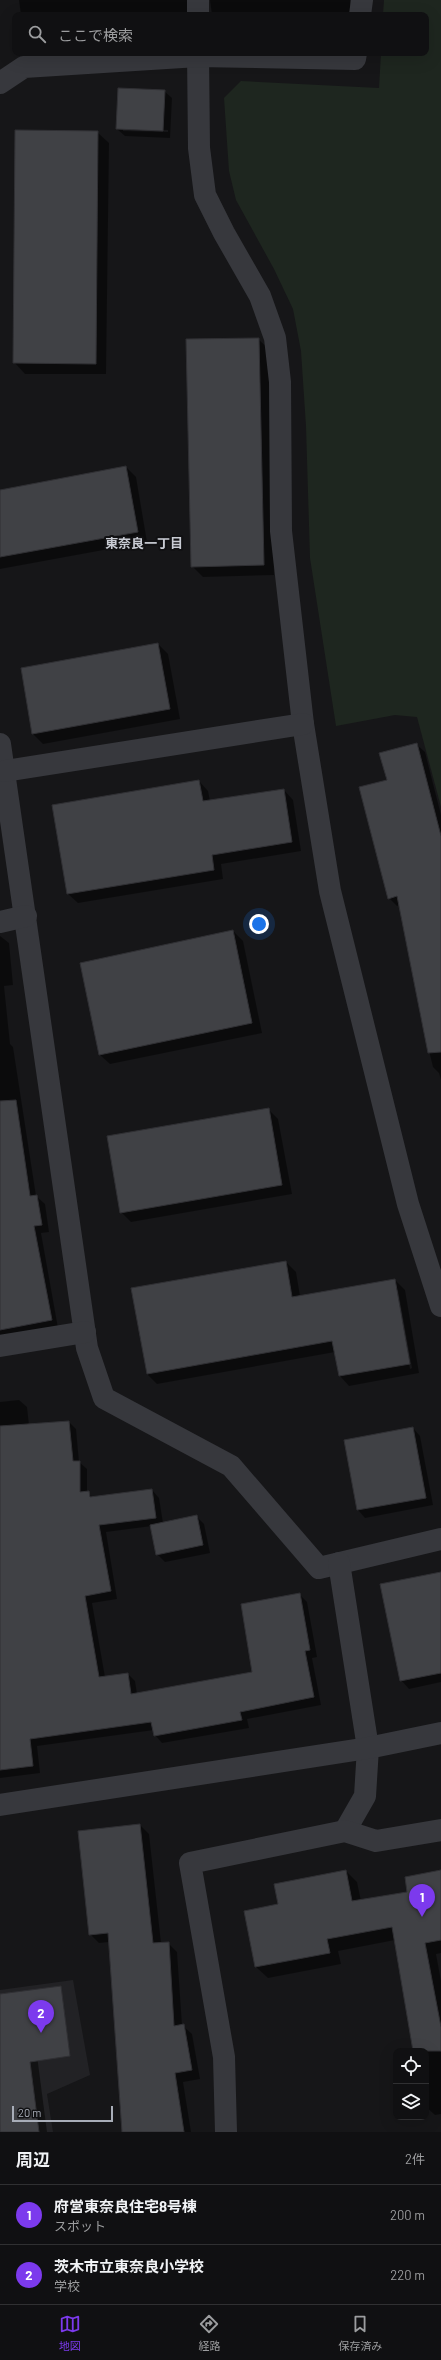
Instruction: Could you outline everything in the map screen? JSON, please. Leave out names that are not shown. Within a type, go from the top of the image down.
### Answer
[{"type":"street","points":[[198,0],[198,12]]},
{"type":"street","points":[[360,12],[362,0]]},
{"type":"street","points":[[0,83],[24,67],[171,56]]},
{"type":"street","points":[[198,56],[199,148],[206,195],[224,233],[260,296],[275,338],[280,382],[281,531],[302,724],[330,891],[408,1204],[441,1306]]},
{"type":"street","points":[[276,56],[355,58],[355,56]]},
{"type":"street","points":[[5,771],[302,724]]},
{"type":"street","points":[[0,744],[26,916],[87,1348],[104,1398],[231,1466],[319,1568],[441,1539]]},
{"type":"street","points":[[0,922],[26,916]]},
{"type":"street","points":[[0,1346],[85,1332]]},
{"type":"street","points":[[339,1563],[368,1748],[365,1796],[345,1831]]},
{"type":"street","points":[[0,1805],[368,1748],[441,1733]]},
{"type":"street","points":[[226,2132],[224,2057],[190,1863],[345,1831],[376,1841],[441,1830]]},
{"type":"shaded area","points":[[384,0],[441,0],[441,807],[417,717],[395,715],[336,726],[310,558],[306,426],[301,351],[293,309],[274,269],[236,200],[229,171],[224,98],[241,81],[379,88],[381,56],[429,56],[429,12],[383,12]]},
{"type":"shaded area","points":[[73,1980],[90,2075],[47,2094],[53,2132],[0,2132],[0,1990]]},
{"type":"building","points":[[118,88],[165,90],[163,131],[116,129]]},
{"type":"building","points":[[15,130],[98,131],[96,364],[13,363]]},
{"type":"building","points":[[259,338],[264,565],[191,567],[186,339]]},
{"type":"building","points":[[126,466],[138,532],[0,557],[0,490]]},
{"type":"building","points":[[158,643],[170,709],[32,734],[21,668]]},
{"type":"building","points":[[417,743],[441,836],[441,1052],[428,1053],[397,896],[388,899],[359,787],[387,780],[379,753]]},
{"type":"building","points":[[199,780],[203,801],[284,789],[292,842],[212,855],[214,870],[67,894],[52,805]]},
{"type":"building","points":[[233,930],[252,1023],[99,1055],[80,963]]},
{"type":"building","points":[[16,1100],[30,1196],[37,1195],[42,1225],[34,1226],[52,1320],[0,1330],[0,1101]]},
{"type":"building","points":[[269,1108],[282,1185],[120,1213],[107,1136]]},
{"type":"building","points":[[286,1261],[292,1297],[395,1279],[410,1364],[339,1376],[332,1341],[147,1374],[131,1288]]},
{"type":"building","points":[[69,1421],[73,1461],[80,1461],[80,1492],[89,1491],[90,1497],[152,1489],[156,1518],[99,1525],[111,1591],[85,1596],[99,1677],[128,1673],[131,1694],[252,1672],[241,1604],[300,1593],[310,1650],[305,1651],[314,1697],[240,1712],[242,1720],[154,1736],[151,1722],[30,1739],[33,1766],[0,1770],[0,1426]]},
{"type":"building","points":[[413,1427],[426,1498],[357,1510],[344,1440]]},
{"type":"building","points":[[197,1515],[203,1545],[156,1555],[150,1525]]},
{"type":"building","points":[[441,1572],[441,1673],[400,1681],[380,1584]]},
{"type":"building","points":[[140,1824],[153,1943],[169,1942],[174,2026],[184,2024],[192,2070],[175,2073],[184,2132],[122,2132],[108,1933],[89,1935],[78,1831]]},
{"type":"building","points":[[346,1870],[352,1901],[407,1892],[405,1877],[441,1870],[441,1940],[425,1943],[441,2027],[441,2051],[429,2051],[429,2048],[412,2048],[392,1927],[327,1939],[330,1953],[255,1967],[244,1911],[278,1904],[274,1884]]},
{"type":"building","points":[[61,1986],[70,2056],[30,2062],[39,2132],[0,2132],[0,1994]]},
{"type":"place","name":"府営東奈良住宅8号棟","points":[[422,1917]]},
{"type":"place","name":"茨木市立東奈良小学校","points":[[41,2033]]},
{"type":"district","name":"東奈良一丁目","points":[[144,543]]}]
